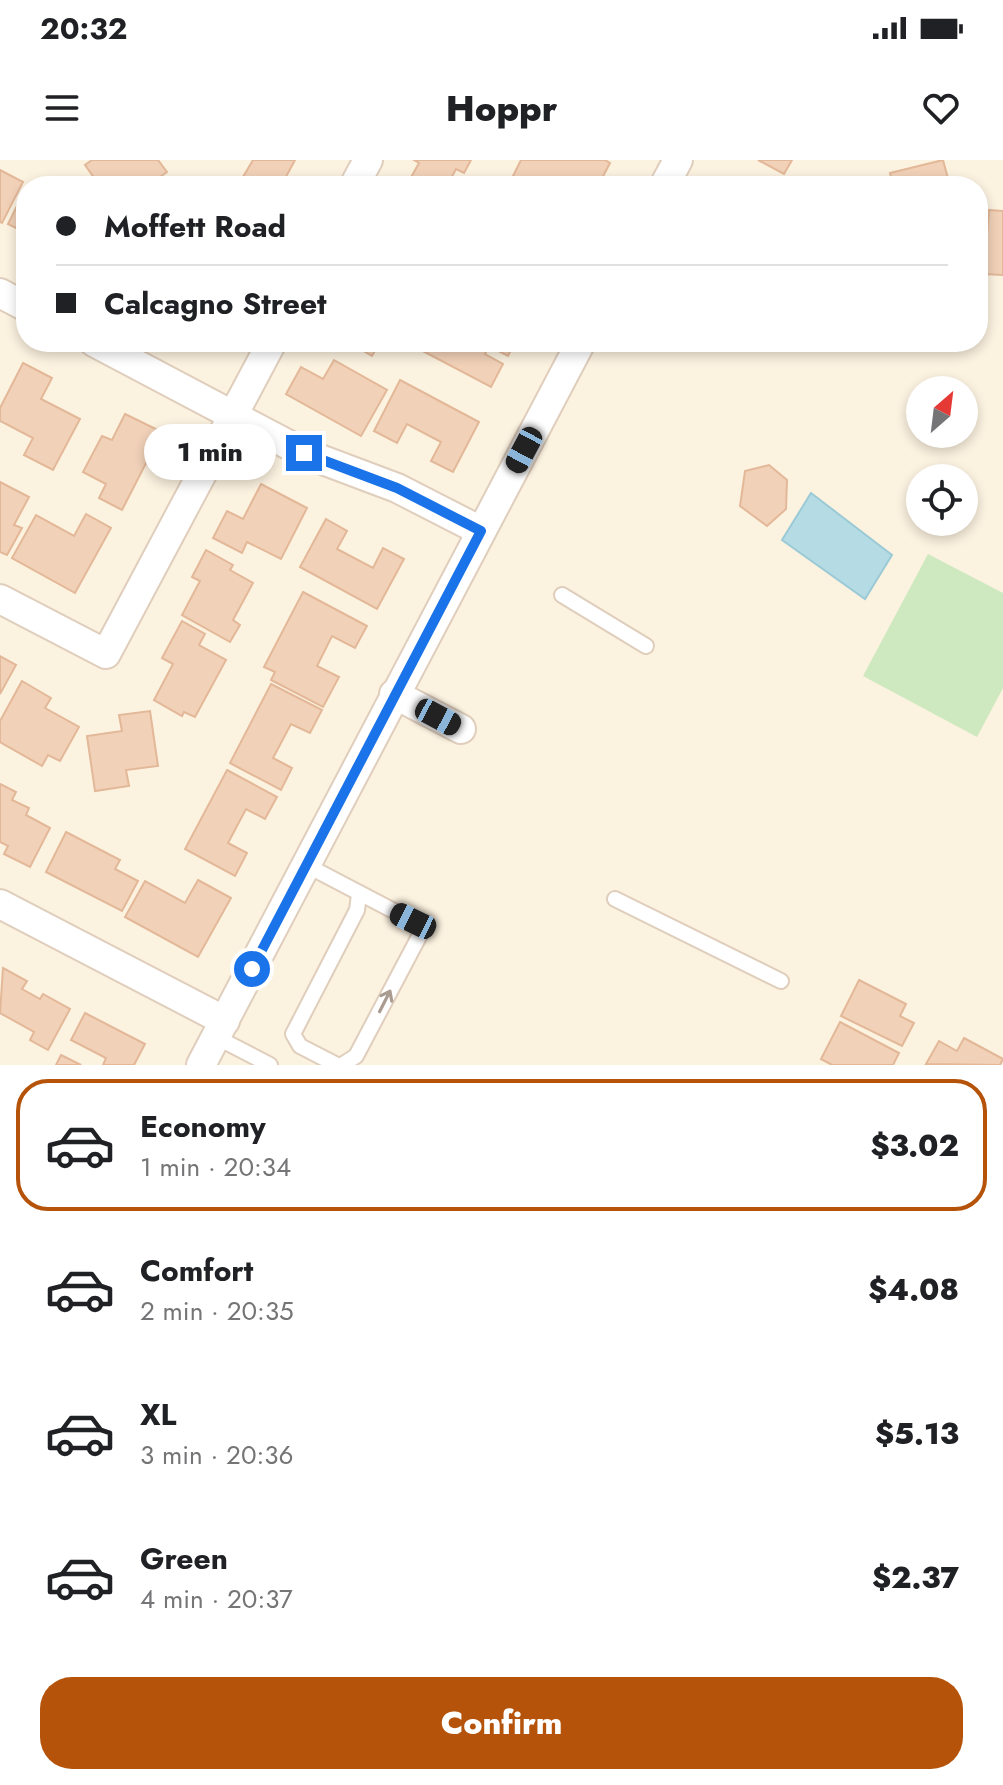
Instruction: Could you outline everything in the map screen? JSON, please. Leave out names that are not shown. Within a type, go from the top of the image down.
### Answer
[{"type":"street","points":[[113,352],[304,453],[397,488],[481,531]]},
{"type":"street","points":[[0,599],[106,654],[267,352]]},
{"type":"street","points":[[201,1065],[576,352]]},
{"type":"street","points":[[394,694],[461,729]]},
{"type":"street","points":[[0,904],[220,1029]]},
{"type":"lane","points":[[562,595],[646,646]]},
{"type":"lane","points":[[306,865],[413,921],[422,931],[356,1056],[340,1065],[300,1046],[293,1034],[357,910],[359,895]]},
{"type":"lane","points":[[615,899],[781,981]]},
{"type":"lane","points":[[220,1029],[270,1065]]},
{"type":"green space","points":[[928,554],[1003,593],[1003,688],[977,737],[863,676]]},
{"type":"water","points":[[811,493],[892,555],[865,599],[782,540]]},
{"type":"building","points":[[92,160],[158,160],[167,172],[161,176],[93,176],[85,165]]},
{"type":"building","points":[[253,160],[295,160],[286,176],[244,176]]},
{"type":"building","points":[[414,160],[471,160],[464,173],[456,169],[452,176],[412,176],[419,163]]},
{"type":"building","points":[[521,160],[605,160],[610,163],[603,176],[513,176]]},
{"type":"building","points":[[758,160],[792,160],[784,174]]},
{"type":"building","points":[[943,160],[947,176],[891,176],[890,173]]},
{"type":"building","points":[[0,170],[16,178],[16,196],[0,222]]},
{"type":"building","points":[[16,208],[16,228],[8,224]]},
{"type":"building","points":[[989,210],[1003,211],[1003,275],[988,274]]},
{"type":"building","points":[[425,352],[486,352],[503,364],[491,387]]},
{"type":"building","points":[[334,360],[387,390],[361,436],[286,394],[301,367],[323,379]]},
{"type":"building","points":[[23,363],[52,378],[41,399],[80,419],[53,470],[24,455],[33,438],[0,421],[0,408]]},
{"type":"building","points":[[400,380],[479,422],[453,472],[431,461],[441,442],[407,424],[397,443],[374,431]]},
{"type":"building","points":[[125,414],[162,432],[122,510],[99,498],[106,484],[83,472],[102,436],[112,440]]},
{"type":"building","points":[[769,465],[787,480],[786,509],[767,526],[740,506],[745,471]]},
{"type":"building","points":[[0,482],[29,497],[14,525],[22,528],[7,555],[0,552]]},
{"type":"building","points":[[261,484],[307,508],[281,559],[247,542],[242,553],[213,538],[227,511],[243,519]]},
{"type":"building","points":[[86,514],[111,528],[75,593],[12,558],[36,515],[74,536]]},
{"type":"building","points":[[326,519],[347,531],[337,549],[373,568],[383,548],[404,559],[377,609],[300,567]]},
{"type":"building","points":[[206,550],[233,565],[230,570],[253,583],[233,620],[240,625],[230,642],[182,615],[200,581],[192,577]]},
{"type":"building","points":[[303,592],[367,626],[355,648],[332,636],[317,666],[339,677],[323,707],[271,680],[275,672],[264,667]]},
{"type":"building","points":[[182,621],[205,634],[199,645],[226,660],[195,717],[184,712],[182,716],[154,700],[173,664],[162,658]]},
{"type":"building","points":[[0,656],[16,665],[0,694]]},
{"type":"building","points":[[22,681],[51,698],[45,708],[79,727],[60,761],[48,755],[42,766],[0,742],[0,721]]},
{"type":"building","points":[[271,684],[322,710],[310,733],[291,724],[273,758],[292,768],[281,790],[230,763]]},
{"type":"building","points":[[150,711],[158,766],[126,770],[129,786],[95,791],[87,736],[122,731],[119,715]]},
{"type":"building","points":[[227,770],[277,797],[265,819],[246,809],[228,843],[247,853],[235,876],[185,849]]},
{"type":"building","points":[[0,784],[16,792],[12,800],[29,808],[26,815],[50,828],[30,867],[4,854],[8,846],[0,842]]},
{"type":"building","points":[[66,832],[120,860],[115,869],[138,881],[122,911],[46,872]]},
{"type":"building","points":[[198,880],[231,898],[198,957],[125,917],[145,881],[185,903]]},
{"type":"building","points":[[3,968],[27,981],[22,989],[40,999],[43,994],[70,1009],[48,1050],[30,1040],[34,1032],[0,1013]]},
{"type":"building","points":[[859,980],[906,1004],[900,1016],[914,1023],[902,1046],[841,1016]]},
{"type":"building","points":[[85,1013],[145,1044],[134,1065],[103,1065],[106,1058],[71,1040]]},
{"type":"building","points":[[840,1022],[899,1053],[893,1065],[832,1065],[821,1059]]},
{"type":"building","points":[[964,1038],[1003,1059],[1000,1065],[926,1064],[939,1041],[957,1051]]},
{"type":"building","points":[[61,1055],[81,1065],[56,1065]]},
{"type":"route","points":[[252,969],[481,531],[397,488],[304,453]]}]
